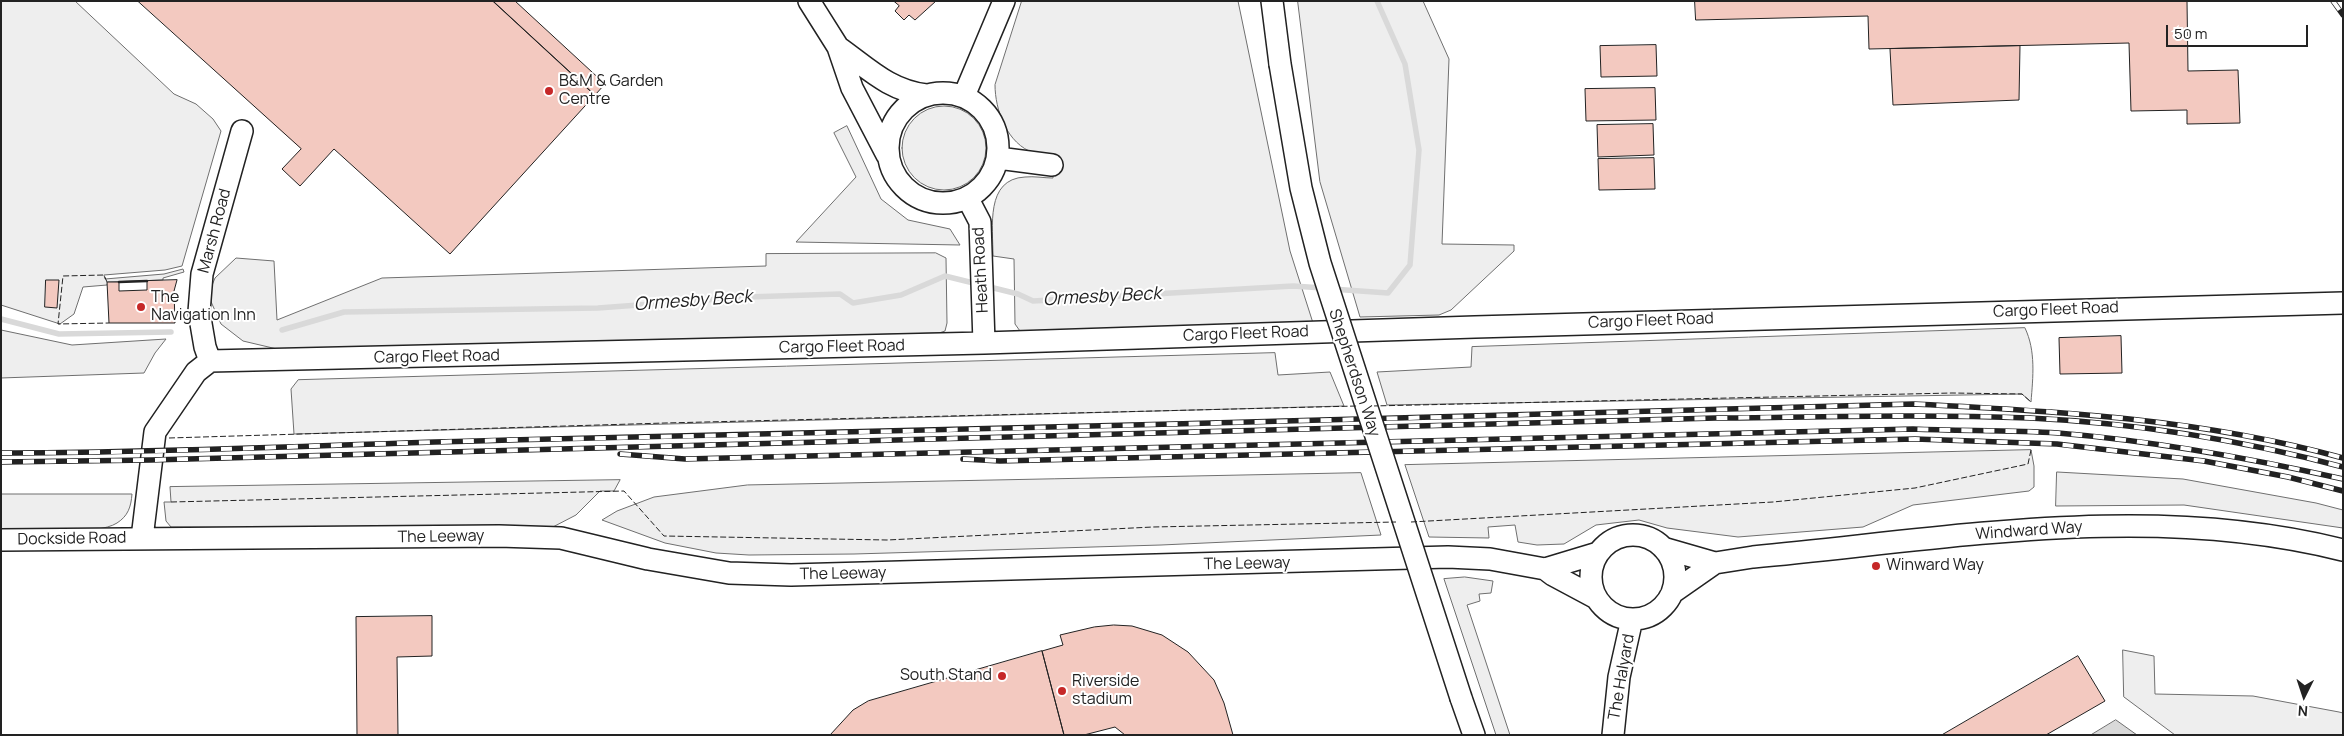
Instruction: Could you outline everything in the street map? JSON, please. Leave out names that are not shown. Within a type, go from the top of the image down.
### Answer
[{"type":"street","points":[[809,1],[838,46],[852,88],[888,155],[894,175],[908,192],[926,201],[947,204],[968,198],[982,188],[992,175],[998,158],[998,139],[992,121],[980,106],[964,96],[945,92],[926,95],[907,93],[884,82],[838,46]]},
{"type":"street","points":[[964,96],[1004,1]]},
{"type":"street","name":"Shepherdson Way","points":[[1272,1],[1280,64],[1301,188],[1320,263],[1474,735]]},
{"type":"street","points":[[888,155],[888,136],[896,118],[909,104],[926,95]]},
{"type":"street","name":"Marsh Road","points":[[208,354],[198,312],[202,274],[242,131]]},
{"type":"street","points":[[998,158],[1052,165]]},
{"type":"street","name":"Heath Road","points":[[968,198],[980,222],[984,343]]},
{"type":"street","name":"Cargo Fleet Road","points":[[208,354],[984,343],[1475,326],[2343,303]]},
{"type":"street","points":[[142,538],[155,432],[208,354]]},
{"type":"street","name":"Windward Way","points":[[1662,548],[1715,563],[1753,557],[2050,527],[2195,528],[2265,536],[2343,550]]},
{"type":"street","points":[[1632,535],[1647,537],[1662,548],[1669,555],[1674,569],[1675,581],[1672,593],[1665,604],[1645,618],[1618,617],[1605,609],[1596,598],[1591,584],[1591,570],[1598,553],[1605,545],[1618,537],[1632,535]]},
{"type":"street","name":"The Leeway","points":[[142,538],[499,536],[562,538],[648,559],[730,573],[791,575],[1448,557],[1490,559],[1546,569],[1598,553]]},
{"type":"street","name":"Dockside Road","points":[[1,540],[142,538]]},
{"type":"street","name":"Windward Way","points":[[1672,593],[1715,563]]},
{"type":"street","name":"The Leeway","points":[[1546,569],[1553,575],[1596,598]]},
{"type":"street","name":"The Halyard","points":[[1613,735],[1619,677],[1632,619]]},
{"type":"shaded area","points":[[1,1],[75,1],[174,94],[196,104],[213,119],[221,131],[182,266],[165,270],[104,275],[105,279],[164,274],[183,269],[184,272],[163,278],[163,280],[108,282],[107,285],[83,287],[74,314],[60,324],[1,305]]},
{"type":"shaded area","points":[[1022,1],[1238,1],[1290,251],[1313,323],[1020,331],[1015,324],[1014,259],[993,256],[994,206],[997,195],[1003,186],[1012,180],[1025,177],[1053,178],[1053,157],[1034,153],[1025,149],[1017,142],[1004,125],[997,105],[995,85]]},
{"type":"shaded area","points":[[1298,1],[1423,1],[1449,59],[1442,244],[1514,245],[1514,251],[1451,310],[1439,315],[1360,317],[1320,182]]},
{"type":"shaded area","points":[[944,106],[967,113],[979,125],[986,148],[979,171],[967,183],[944,190],[921,183],[909,171],[902,148],[909,125],[921,113]]},
{"type":"shaded area","points":[[847,126],[881,199],[908,220],[950,229],[960,245],[796,242],[856,177],[834,133]]},
{"type":"shaded area","points":[[936,253],[946,258],[947,323],[945,331],[939,333],[277,349],[243,341],[221,324],[208,295],[215,278],[236,258],[274,261],[277,320],[382,278],[766,266],[766,254]]},
{"type":"shaded area","points":[[2025,328],[2032,355],[2031,402],[2022,394],[1387,405],[1377,372],[1471,367],[1472,347]]},
{"type":"shaded area","points":[[1,330],[72,345],[166,339],[155,353],[144,373],[1,378]]},
{"type":"shaded area","points":[[1275,353],[1278,375],[1330,372],[1344,406],[294,434],[291,389],[298,380]]},
{"type":"shaded area","points":[[2031,450],[2034,466],[2034,487],[2029,491],[1913,505],[1863,527],[1738,537],[1667,528],[1639,520],[1596,525],[1564,544],[1537,545],[1518,542],[1515,525],[1488,527],[1489,538],[1429,537],[1405,465]]},
{"type":"shaded area","points":[[2057,472],[2183,479],[2316,503],[2343,510],[2343,528],[2184,505],[2056,506]]},
{"type":"shaded area","points":[[1361,473],[1381,535],[1161,545],[854,554],[749,555],[716,553],[665,543],[602,520],[617,511],[654,497],[747,485]]},
{"type":"shaded area","points":[[620,480],[614,491],[600,491],[576,515],[549,529],[171,527],[166,521],[164,502],[171,502],[170,487]]},
{"type":"shaded area","points":[[1,494],[132,494],[128,511],[117,523],[94,530],[61,531],[1,530]]},
{"type":"shaded area","points":[[1465,577],[1493,581],[1491,593],[1479,594],[1480,601],[1467,605],[1510,735],[1496,735],[1444,579]]},
{"type":"shaded area","points":[[2123,650],[2154,656],[2155,694],[2253,696],[2339,712],[2343,713],[2343,735],[2175,735],[2124,697]]},
{"type":"shaded area","points":[[2116,720],[2137,735],[2091,735]]},
{"type":"building","points":[[138,1],[493,1],[595,95],[450,254],[334,149],[300,186],[282,169],[301,149]]},
{"type":"building","points":[[493,1],[515,1],[605,84],[595,95]]},
{"type":"building","points":[[894,1],[936,1],[915,20],[909,15],[904,20],[895,11],[899,6]]},
{"type":"building","points":[[1695,1],[2187,1],[2188,71],[2238,70],[2240,123],[2187,124],[2187,110],[2131,111],[2129,43],[1869,49],[1868,16],[1696,20]]},
{"type":"building","points":[[1656,45],[1657,76],[1601,77],[1600,46]]},
{"type":"building","points":[[2020,46],[2019,100],[1893,105],[1890,49]]},
{"type":"building","points":[[1655,88],[1656,120],[1586,121],[1585,89]]},
{"type":"building","points":[[1653,124],[1654,155],[1598,157],[1597,125]]},
{"type":"building","points":[[1654,158],[1655,189],[1599,190],[1598,159]]},
{"type":"building","points":[[46,280],[59,280],[57,308],[45,307]]},
{"type":"building","name":"The Navigation Inn","points":[[177,280],[174,291],[175,323],[109,323],[107,282],[119,282],[119,291],[147,290],[147,281]]},
{"type":"building","points":[[2121,336],[2122,373],[2060,374],[2059,338]]},
{"type":"building","points":[[432,616],[432,656],[397,657],[398,735],[357,735],[356,617]]},
{"type":"building","points":[[1132,626],[1162,635],[1188,652],[1214,680],[1224,703],[1233,735],[1125,735],[1115,727],[1084,735],[1064,735],[1042,651],[1063,645],[1060,635],[1094,627]]},
{"type":"building","name":"South Stand","points":[[1042,651],[1064,735],[830,735],[853,710],[868,701]]},
{"type":"building","points":[[2078,656],[2105,701],[2046,735],[1942,735]]},
{"type":"waterway","name":"Ormesby Beck","points":[[1332,289],[1388,293],[1410,265],[1419,150],[1405,64],[1377,1]]},
{"type":"waterway","name":"Ormesby Beck","points":[[282,330],[344,312],[598,308],[747,297],[840,294],[853,303],[901,295],[945,276],[1018,294],[1033,301],[1293,286],[1323,288]]},
{"type":"waterway","name":"Ormesby Beck","points":[[1,319],[59,334],[171,332]]},
{"type":"railway","points":[[2333,1],[2343,15]]},
{"type":"railway","points":[[1,453],[192,450],[1913,404],[2022,410],[2130,419],[2237,434],[2343,458]]},
{"type":"railway","points":[[1,462],[151,460],[1716,418],[1912,416],[2030,418],[2109,424],[2227,441],[2343,467]]},
{"type":"railway","points":[[620,454],[685,459],[1913,429],[2040,432],[2094,436],[2201,451],[2343,479]]},
{"type":"railway","points":[[963,459],[1000,461],[1915,439],[2057,444],[2204,461],[2288,477],[2343,491]]},
{"type":"fence","points":[[107,282],[104,275],[63,276],[58,324],[109,323]]},
{"type":"fence","points":[[1372,406],[1952,393],[2022,394],[2031,402]]},
{"type":"fence","points":[[169,438],[665,423],[1357,406]]},
{"type":"fence","points":[[1411,522],[1773,502],[1915,488],[2028,464],[2031,450]]},
{"type":"fence","points":[[171,502],[624,491],[664,536],[887,540],[1153,527],[1396,522]]},
{"type":"wall","points":[[119,282],[147,281]]},
{"type":"place","name":"B&M & Garden Centre","points":[[549,91]]},
{"type":"place","name":"The Navigation Inn","points":[[141,307]]},
{"type":"place","name":"Winward Way","points":[[1876,566]]},
{"type":"place","name":"South Stand","points":[[1002,676]]},
{"type":"place","name":"Riverside stadium","points":[[1062,691]]}]
